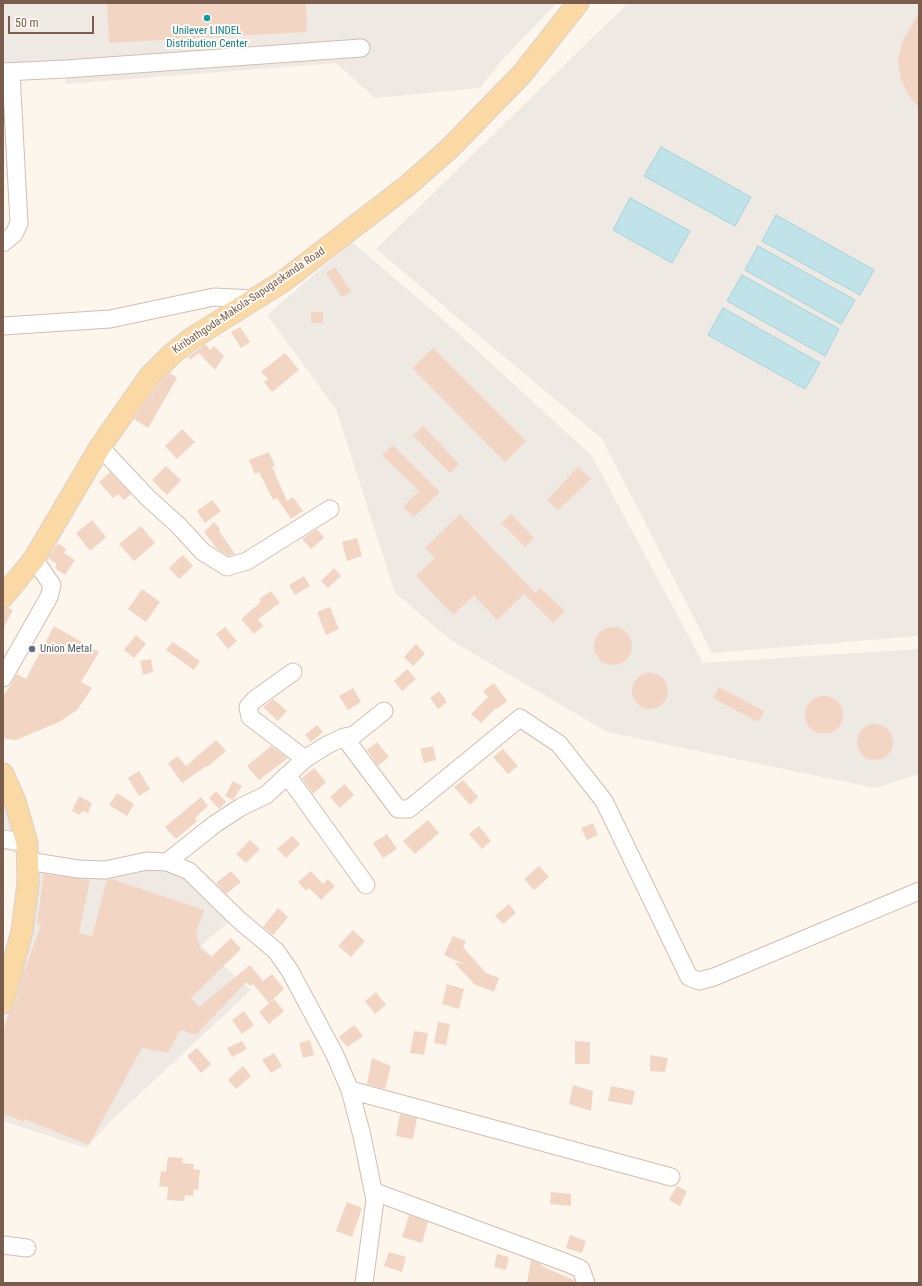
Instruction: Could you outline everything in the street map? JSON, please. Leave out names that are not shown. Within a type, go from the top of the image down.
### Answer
[{"type":"main road","name":"Kiribathgoda-Makola-Sapugaskanda Road","points":[[7,587],[34,559],[100,447],[149,377],[172,354],[191,339],[256,299],[365,220],[450,148],[522,74],[578,3]]},
{"type":"main road","points":[[3,774],[15,801],[28,852],[28,883],[22,931],[3,1003]]},
{"type":"street","points":[[3,243],[14,234],[18,223],[7,72],[361,48]]},
{"type":"street","points":[[3,326],[110,319],[214,297],[256,299]]},
{"type":"street","points":[[100,447],[148,498],[178,525],[204,552],[227,568],[247,561],[330,510]]},
{"type":"street","points":[[3,678],[49,597],[52,585],[34,559]]},
{"type":"street","points":[[293,672],[254,700],[248,707],[250,717],[305,759]]},
{"type":"street","points":[[167,862],[215,824],[241,807],[266,795],[305,759],[344,737],[354,735],[384,711]]},
{"type":"street","points":[[344,737],[398,809],[409,809],[520,718],[559,744],[604,801],[689,977],[699,981],[714,977],[919,891]]},
{"type":"street","points":[[287,775],[366,885]]},
{"type":"street","points":[[3,839],[28,852],[78,869],[105,870],[147,861],[167,862],[189,871],[238,919],[276,951],[290,971],[327,1040],[350,1090],[375,1200],[364,1283]]},
{"type":"street","points":[[350,1090],[671,1177]]},
{"type":"street","points":[[374,1192],[581,1269],[586,1283]]},
{"type":"street","points":[[3,1245],[27,1248]]},
{"type":"shaded area","points":[[3,3],[557,3],[501,61],[480,88],[375,98],[336,63],[65,84],[66,60],[3,63]]},
{"type":"shaded area","points":[[628,3],[919,3],[919,636],[712,653],[602,439],[376,249]]},
{"type":"shaded area","points":[[352,242],[456,331],[592,456],[703,663],[919,649],[919,774],[875,788],[607,732],[452,641],[395,593],[336,409],[267,315]]},
{"type":"shaded area","points":[[3,791],[22,854],[3,850]]},
{"type":"shaded area","points":[[175,866],[232,919],[201,946],[251,990],[114,1118],[86,1148],[3,1121],[3,1025],[25,962],[37,868]]},
{"type":"water","points":[[661,147],[751,197],[735,226],[644,176]]},
{"type":"water","points":[[630,198],[690,231],[672,263],[613,230]]},
{"type":"water","points":[[776,215],[874,270],[860,295],[762,241]]},
{"type":"water","points":[[758,246],[855,300],[841,324],[745,270]]},
{"type":"water","points":[[742,275],[839,329],[825,356],[727,301]]},
{"type":"water","points":[[723,308],[820,363],[805,389],[708,335]]},
{"type":"building","name":"Unilever LINDEL Distribution Center","points":[[107,3],[306,3],[307,32],[109,43]]},
{"type":"building","points":[[919,13],[919,107],[910,98],[901,80],[898,60],[903,40]]},
{"type":"building","points":[[335,267],[351,291],[342,297],[326,273]]},
{"type":"building","points":[[311,312],[323,312],[323,323],[311,323]]},
{"type":"building","points":[[240,327],[250,342],[241,348],[231,332]]},
{"type":"building","points":[[205,344],[210,350],[214,346],[224,356],[215,370],[199,353],[190,360],[188,357]]},
{"type":"building","points":[[433,348],[526,441],[505,462],[412,368]]},
{"type":"building","points":[[285,353],[299,370],[272,392],[264,382],[268,379],[261,372]]},
{"type":"building","points":[[170,373],[177,378],[148,428],[134,419],[158,385]]},
{"type":"building","points":[[423,426],[459,464],[450,473],[413,435]]},
{"type":"building","points":[[182,429],[195,442],[177,459],[165,446]]},
{"type":"building","points":[[393,445],[440,492],[414,517],[403,507],[419,491],[382,455]]},
{"type":"building","points":[[269,452],[275,466],[272,467],[287,501],[293,497],[303,511],[291,519],[277,498],[273,500],[259,472],[255,474],[249,460]]},
{"type":"building","points":[[166,466],[181,480],[167,495],[152,480]]},
{"type":"building","points":[[578,467],[591,479],[558,510],[547,500]]},
{"type":"building","points":[[110,472],[131,494],[124,500],[118,494],[113,498],[99,482]]},
{"type":"building","points":[[212,500],[221,511],[205,523],[197,511]]},
{"type":"building","points":[[460,514],[535,593],[540,588],[565,611],[553,623],[524,594],[497,620],[474,595],[453,615],[416,576],[435,558],[425,548]]},
{"type":"building","points":[[511,514],[534,538],[525,547],[501,523]]},
{"type":"building","points":[[92,520],[106,537],[90,551],[76,533]]},
{"type":"building","points":[[214,522],[235,554],[228,556],[217,549],[204,532]]},
{"type":"building","points":[[141,526],[155,543],[134,561],[119,544]]},
{"type":"building","points":[[317,529],[324,538],[311,549],[302,539]]},
{"type":"building","points":[[357,538],[362,556],[347,561],[342,542]]},
{"type":"building","points":[[58,543],[66,549],[64,553],[75,560],[65,575],[55,568],[57,564],[48,558]]},
{"type":"building","points":[[183,555],[193,566],[179,579],[169,568]]},
{"type":"building","points":[[334,568],[341,576],[328,588],[321,581]]},
{"type":"building","points":[[304,576],[310,586],[295,595],[289,585]]},
{"type":"building","points":[[142,589],[160,602],[146,622],[128,609]]},
{"type":"building","points":[[271,591],[280,603],[258,619],[263,626],[254,634],[241,619],[261,602],[259,599]]},
{"type":"building","points":[[330,607],[339,629],[326,635],[317,612]]},
{"type":"building","points":[[8,608],[13,610],[3,629],[3,609]]},
{"type":"building","points":[[54,626],[99,652],[81,682],[92,688],[77,710],[59,722],[16,740],[5,739],[3,735],[3,697],[17,674],[26,679]]},
{"type":"building","points":[[225,627],[237,641],[228,649],[216,634]]},
{"type":"building","points":[[613,627],[623,630],[629,636],[632,646],[629,656],[623,662],[613,665],[603,662],[597,656],[594,646],[597,636],[603,630]]},
{"type":"building","points":[[136,635],[146,644],[134,658],[124,650]]},
{"type":"building","points":[[173,642],[200,661],[194,670],[166,650]]},
{"type":"building","points":[[416,644],[425,654],[413,666],[404,657]]},
{"type":"building","points":[[151,659],[153,672],[143,675],[140,661]]},
{"type":"building","points":[[407,669],[416,679],[402,691],[394,681]]},
{"type":"building","points":[[654,673],[663,678],[667,684],[667,698],[663,704],[654,709],[646,709],[637,704],[633,698],[632,687],[637,678],[643,674]]},
{"type":"building","points":[[494,683],[507,701],[497,709],[496,708],[481,723],[471,714],[488,697],[483,691]]},
{"type":"building","points":[[719,687],[764,711],[758,722],[713,698]]},
{"type":"building","points":[[353,688],[361,702],[348,710],[339,696]]},
{"type":"building","points":[[439,691],[447,702],[438,709],[430,698]]},
{"type":"building","points":[[824,696],[837,702],[843,715],[837,728],[824,734],[811,728],[805,715],[811,702]]},
{"type":"building","points":[[273,699],[287,711],[278,721],[263,707]]},
{"type":"building","points":[[879,724],[888,729],[892,735],[892,749],[888,755],[879,760],[871,760],[862,755],[858,749],[857,738],[862,729],[868,725]]},
{"type":"building","points":[[317,725],[323,732],[311,742],[305,735]]},
{"type":"building","points":[[216,740],[226,751],[207,767],[206,766],[182,783],[168,763],[178,756],[186,766]]},
{"type":"building","points":[[377,742],[389,757],[378,766],[367,750]]},
{"type":"building","points":[[271,746],[288,758],[259,780],[247,766]]},
{"type":"building","points":[[433,746],[436,760],[424,763],[420,749]]},
{"type":"building","points":[[503,749],[518,766],[508,774],[493,757]]},
{"type":"building","points":[[314,768],[326,782],[313,794],[302,778]]},
{"type":"building","points":[[139,771],[150,789],[139,796],[128,778]]},
{"type":"building","points":[[463,780],[478,797],[470,805],[454,787]]},
{"type":"building","points":[[233,781],[242,786],[233,800],[225,796]]},
{"type":"building","points":[[345,784],[354,795],[340,808],[330,797]]},
{"type":"building","points":[[216,791],[226,802],[219,809],[209,798]]},
{"type":"building","points":[[117,793],[134,804],[127,816],[109,805]]},
{"type":"building","points":[[79,796],[92,803],[88,813],[82,811],[80,815],[72,811]]},
{"type":"building","points":[[201,797],[208,806],[195,818],[197,821],[176,839],[165,827]]},
{"type":"building","points":[[428,820],[439,833],[415,854],[403,841]]},
{"type":"building","points":[[593,823],[598,835],[587,840],[581,828]]},
{"type":"building","points":[[479,826],[491,841],[482,849],[469,834]]},
{"type":"building","points":[[387,834],[397,849],[383,858],[373,843]]},
{"type":"building","points":[[292,836],[300,844],[286,858],[277,849]]},
{"type":"building","points":[[250,840],[260,849],[246,863],[236,854]]},
{"type":"building","points":[[539,866],[549,877],[534,890],[524,879]]},
{"type":"building","points":[[231,871],[241,882],[226,894],[216,883]]},
{"type":"building","points":[[311,871],[323,884],[328,879],[335,886],[321,900],[309,888],[306,891],[298,882]]},
{"type":"building","points":[[44,874],[90,880],[79,933],[92,936],[107,880],[112,879],[204,910],[196,933],[200,948],[211,957],[231,938],[241,949],[191,998],[199,1007],[250,965],[263,981],[272,974],[284,989],[269,1003],[253,984],[250,986],[246,982],[196,1035],[180,1030],[168,1053],[142,1048],[89,1145],[24,1119],[23,1121],[3,1114],[3,1031],[9,1013],[15,1006],[22,977],[41,925],[37,924]]},
{"type":"building","points":[[509,904],[516,913],[503,924],[495,916]]},
{"type":"building","points":[[278,908],[288,917],[273,935],[263,927]]},
{"type":"building","points":[[353,930],[365,941],[351,957],[338,946]]},
{"type":"building","points":[[453,936],[466,941],[463,947],[486,973],[499,978],[494,992],[474,984],[454,962],[464,964],[444,955]]},
{"type":"building","points":[[447,984],[464,989],[459,1009],[442,1004]]},
{"type":"building","points":[[376,992],[386,1005],[375,1014],[365,1001]]},
{"type":"building","points":[[274,999],[284,1011],[269,1024],[259,1012]]},
{"type":"building","points":[[244,1011],[254,1025],[242,1034],[232,1020]]},
{"type":"building","points":[[438,1022],[450,1024],[446,1045],[434,1043]]},
{"type":"building","points":[[354,1025],[363,1036],[347,1047],[339,1037]]},
{"type":"building","points":[[414,1031],[428,1033],[424,1055],[410,1053]]},
{"type":"building","points":[[310,1040],[314,1055],[303,1058],[299,1043]]},
{"type":"building","points":[[242,1041],[247,1049],[232,1057],[227,1048]]},
{"type":"building","points":[[575,1041],[590,1042],[590,1064],[575,1064]]},
{"type":"building","points":[[197,1048],[211,1064],[201,1073],[187,1056]]},
{"type":"building","points":[[274,1053],[282,1066],[271,1073],[262,1060]]},
{"type":"building","points":[[650,1055],[668,1058],[665,1072],[650,1071]]},
{"type":"building","points":[[372,1058],[391,1066],[385,1089],[367,1084]]},
{"type":"building","points":[[243,1066],[251,1076],[236,1089],[228,1080]]},
{"type":"building","points":[[573,1085],[593,1091],[591,1111],[569,1104]]},
{"type":"building","points":[[611,1086],[635,1091],[632,1105],[608,1101]]},
{"type":"building","points":[[400,1114],[417,1118],[413,1139],[396,1136]]},
{"type":"building","points":[[168,1157],[183,1158],[182,1163],[194,1164],[193,1169],[200,1170],[198,1190],[194,1189],[193,1196],[185,1195],[184,1201],[167,1200],[168,1187],[159,1186],[161,1171],[166,1172]]},
{"type":"building","points":[[677,1186],[687,1191],[680,1206],[669,1200]]},
{"type":"building","points":[[551,1192],[571,1194],[571,1206],[550,1204]]},
{"type":"building","points":[[347,1202],[362,1208],[352,1237],[336,1231]]},
{"type":"building","points":[[409,1215],[428,1222],[422,1243],[402,1237]]},
{"type":"building","points":[[570,1235],[586,1241],[582,1253],[566,1248]]},
{"type":"building","points":[[389,1252],[406,1257],[402,1272],[384,1266]]},
{"type":"building","points":[[497,1254],[509,1257],[506,1270],[494,1267]]},
{"type":"building","points":[[531,1260],[541,1264],[541,1266],[574,1280],[575,1283],[527,1283]]},
{"type":"place","name":"Unilever LINDEL Distribution Center","points":[[207,18]]},
{"type":"place","name":"Union Metal","points":[[32,649]]}]
